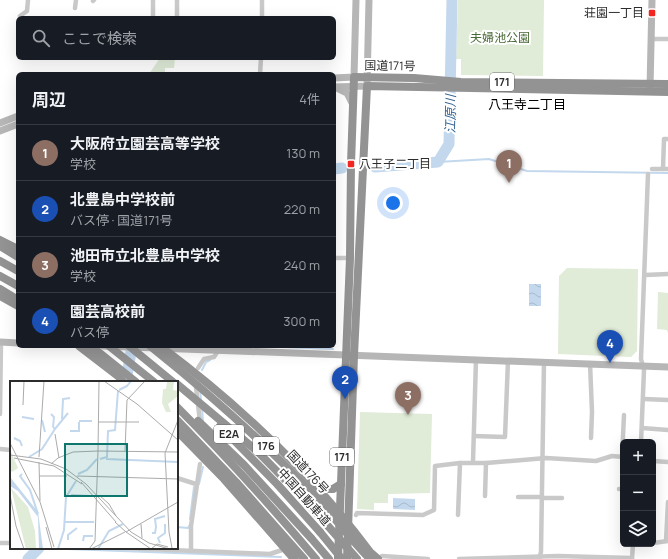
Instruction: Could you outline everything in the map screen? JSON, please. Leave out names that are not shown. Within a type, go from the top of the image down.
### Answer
[{"type":"highway","name":"国道171号","points":[[347,559],[349,523],[350,258],[354,82],[461,82],[650,88],[668,92]]},
{"type":"highway","name":"国道171号","points":[[338,559],[341,484],[367,82]]},
{"type":"highway","name":"国道171号","points":[[650,88],[668,84]]},
{"type":"highway","points":[[0,240],[16,249]]},
{"type":"highway","points":[[0,246],[16,255]]},
{"type":"highway","points":[[0,261],[16,270]]},
{"type":"highway","points":[[0,276],[16,285]]},
{"type":"highway","points":[[0,290],[16,299]]},
{"type":"highway","points":[[0,296],[16,305]]},
{"type":"highway","points":[[82,348],[118,376],[121,381]]},
{"type":"highway","points":[[94,348],[135,381]]},
{"type":"highway","points":[[112,348],[152,381]]},
{"type":"highway","points":[[132,348],[173,381]]},
{"type":"highway","name":"国道176号","points":[[152,348],[221,405],[269,449],[311,492],[370,559]]},
{"type":"highway","points":[[163,348],[192,369],[255,426],[319,489],[355,531],[382,558]]},
{"type":"highway","points":[[178,385],[258,452],[306,501],[357,559]]},
{"type":"highway","name":"中国自動車道","points":[[178,386],[252,457],[342,559]]},
{"type":"highway","name":"中国自動車道","points":[[178,402],[244,465],[329,559]]},
{"type":"highway","points":[[178,408],[249,482],[316,559]]},
{"type":"highway","points":[[178,421],[241,487],[304,559]]},
{"type":"highway","points":[[178,432],[224,479],[294,559]]},
{"type":"highway","points":[[319,489],[333,489],[341,484]]},
{"type":"street","points":[[20,16],[27,11],[28,0]]},
{"type":"street","points":[[75,8],[76,0]]},
{"type":"street","points":[[153,0],[153,16]]},
{"type":"street","points":[[177,0],[177,16]]},
{"type":"street","points":[[262,0],[262,16]]},
{"type":"street","points":[[354,82],[356,0]]},
{"type":"street","points":[[367,82],[369,0]]},
{"type":"street","points":[[650,88],[652,0]]},
{"type":"street","points":[[651,39],[668,40]]},
{"type":"street","points":[[260,72],[261,60]]},
{"type":"street","points":[[336,78],[354,82]]},
{"type":"street","points":[[336,86],[354,82]]},
{"type":"street","points":[[336,88],[347,93],[353,106]]},
{"type":"street","points":[[0,123],[16,117]]},
{"type":"street","points":[[0,130],[16,125]]},
{"type":"street","points":[[652,169],[665,169],[664,139],[668,139]]},
{"type":"street","points":[[641,439],[644,370],[641,359],[648,174]]},
{"type":"street","points":[[336,258],[350,258]]},
{"type":"street","points":[[645,275],[668,274]]},
{"type":"street","points":[[0,414],[1,342],[16,343]]},
{"type":"street","points":[[206,348],[218,351],[508,360],[668,367]]},
{"type":"street","points":[[198,368],[204,358],[214,357],[218,351]]},
{"type":"street","points":[[473,462],[476,359]]},
{"type":"street","points":[[474,436],[505,437],[508,360]]},
{"type":"street","points":[[539,557],[541,552],[544,362]]},
{"type":"street","points":[[590,363],[592,412],[591,438]]},
{"type":"street","points":[[196,387],[202,439]]},
{"type":"street","points":[[644,399],[668,400]]},
{"type":"street","points":[[623,439],[624,415]]},
{"type":"street","points":[[642,428],[668,430]]},
{"type":"street","points":[[0,449],[10,450]]},
{"type":"street","points":[[356,515],[357,513],[422,515],[434,510],[435,466],[524,459],[596,461],[612,456],[620,457]]},
{"type":"street","points":[[656,461],[668,462]]},
{"type":"street","points":[[458,515],[460,463]]},
{"type":"street","points":[[485,496],[486,463]]},
{"type":"street","points":[[190,551],[191,526],[200,464]]},
{"type":"street","points":[[178,478],[196,484]]},
{"type":"street","points":[[518,497],[562,498]]},
{"type":"street","points":[[656,542],[667,541],[668,502]]},
{"type":"street","points":[[459,559],[539,557],[632,558],[633,547]]},
{"type":"street","points":[[145,549],[270,554],[285,549]]},
{"type":"street","points":[[382,558],[428,559]]},
{"type":"green space","name":"夫婦池公園","points":[[458,0],[544,0],[543,76],[461,75],[461,59],[456,59]]},
{"type":"green space","points":[[159,60],[175,60],[174,68],[165,68],[165,72],[150,72]]},
{"type":"green space","points":[[567,268],[638,269],[637,351],[631,357],[558,354],[559,276]]},
{"type":"green space","points":[[658,292],[668,293],[668,333],[667,330],[657,329]]},
{"type":"green space","points":[[360,412],[432,414],[430,493],[388,494],[388,503],[374,503],[374,510],[357,509]]},
{"type":"water","points":[[529,284],[541,284],[541,306],[529,306]]},
{"type":"water","points":[[393,498],[415,499],[415,510],[393,509]]},
{"type":"waterway","name":"江原川","points":[[375,167],[438,162],[449,144],[452,0]]},
{"type":"waterway","points":[[438,162],[489,159],[527,171],[668,173]]},
{"type":"waterway","name":"江原川","points":[[336,169],[342,168]]},
{"type":"waterway","name":"江原川","points":[[126,381],[132,348]]},
{"type":"waterway","points":[[309,348],[333,349]]},
{"type":"waterway","points":[[202,370],[206,362],[210,360]]},
{"type":"waterway","points":[[200,390],[201,400]]},
{"type":"waterway","points":[[202,408],[203,422]]},
{"type":"waterway","points":[[199,484],[203,467]]},
{"type":"waterway","points":[[190,519],[194,487]]},
{"type":"waterway","points":[[178,527],[188,528],[189,526]]},
{"type":"waterway","name":"江原川","points":[[28,559],[38,549]]},
{"type":"waterway","points":[[67,549],[281,557]]},
{"type":"place","name":"荘園一丁目","points":[[652,13]]},
{"type":"place","name":"八王子二丁目","points":[[351,164]]},
{"type":"place","name":"大阪府立園芸高等学校","points":[[509,183]]},
{"type":"place","name":"園芸高校前","points":[[610,363]]},
{"type":"place","name":"北豊島中学校前","points":[[345,399]]},
{"type":"place","name":"池田市立北豊島中学校","points":[[408,415]]},
{"type":"district","name":"八王寺二丁目","points":[[527,104]]}]
